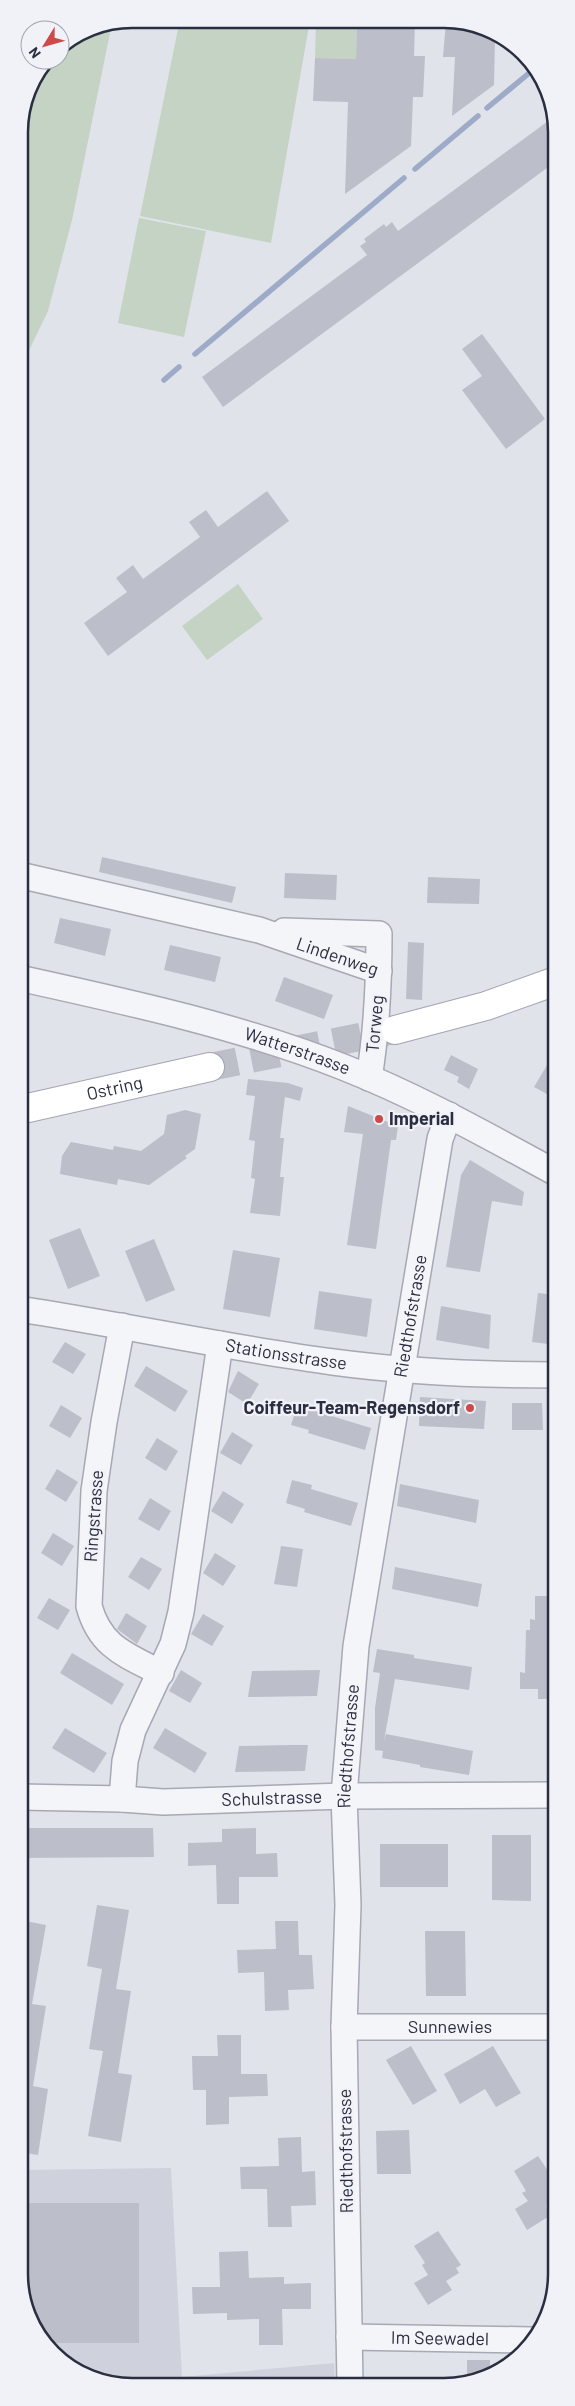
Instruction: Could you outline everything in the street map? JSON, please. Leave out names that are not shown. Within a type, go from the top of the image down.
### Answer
[{"type":"main road","points":[[395,1030],[486,1006],[548,984]]},
{"type":"main road","name":"Ostring","points":[[28,1108],[210,1067]]},
{"type":"street","name":"Lindenweg","points":[[28,877],[259,930],[379,971],[379,934],[259,930]]},
{"type":"street","name":"Torweg","points":[[369,1078],[373,1054],[379,971]]},
{"type":"street","name":"Watterstrasse","points":[[28,980],[151,1008],[277,1043],[369,1078],[449,1115],[548,1168]]},
{"type":"street","name":"Riedthofstrasse","points":[[350,2378],[344,2027],[348,1905],[344,1796],[356,1646],[400,1370],[440,1139],[449,1115]]},
{"type":"street","name":"Stationsstrasse","points":[[28,1310],[333,1362],[400,1370],[494,1375],[547,1375]]},
{"type":"street","name":"Ringstrasse","points":[[122,1326],[104,1422],[94,1491],[89,1606],[94,1623],[112,1647],[161,1673]]},
{"type":"street","points":[[122,1799],[125,1761],[133,1730],[161,1673],[181,1612],[220,1344]]},
{"type":"street","name":"Schulstrasse","points":[[28,1797],[122,1799],[163,1802],[344,1796],[547,1795]]},
{"type":"street","name":"Sunnewies","points":[[344,2027],[547,2027]]},
{"type":"street","name":"Im Seewadel","points":[[349,2337],[524,2340]]},
{"type":"shaded area","points":[[171,2168],[182,2377],[334,2363],[335,2378],[118,2378],[92,2371],[79,2365],[49,2338],[38,2320],[31,2301],[28,2288],[28,2170]]},
{"type":"green space","points":[[178,28],[309,28],[271,243],[140,216]]},
{"type":"green space","points":[[316,28],[357,28],[356,59],[315,58]]},
{"type":"green space","points":[[111,29],[72,220],[48,311],[28,352],[28,118],[35,92],[48,70],[70,70],[70,48],[79,41]]},
{"type":"green space","points":[[139,218],[206,231],[184,337],[118,323]]},
{"type":"green space","points":[[238,584],[263,619],[207,660],[182,626]]},
{"type":"building","points":[[357,28],[415,28],[414,56],[425,56],[423,97],[413,97],[411,146],[345,194],[348,102],[313,101],[315,58],[356,59]]},
{"type":"building","points":[[445,28],[464,29],[495,41],[494,85],[452,116],[455,57],[443,57]]},
{"type":"building","points":[[547,122],[548,167],[223,407],[202,377],[367,255],[360,246],[366,242],[364,239],[384,224],[386,227],[392,222],[398,231]]},
{"type":"building","points":[[482,334],[545,419],[506,449],[462,390],[482,376],[462,349]]},
{"type":"building","points":[[267,491],[289,521],[108,656],[84,623],[127,592],[116,578],[133,565],[143,579],[200,537],[189,522],[206,510],[218,527]]},
{"type":"building","points":[[102,857],[236,887],[232,903],[99,872]]},
{"type":"building","points":[[285,873],[337,875],[336,900],[284,898]]},
{"type":"building","points":[[428,877],[480,879],[479,904],[427,903]]},
{"type":"building","points":[[60,918],[111,929],[105,956],[54,943]]},
{"type":"building","points":[[408,942],[424,943],[422,1000],[406,999]]},
{"type":"building","points":[[170,945],[221,957],[215,982],[164,970]]},
{"type":"building","points":[[284,977],[333,995],[324,1019],[275,1001]]},
{"type":"building","points":[[451,1055],[478,1069],[469,1089],[457,1082],[459,1077],[444,1070]]},
{"type":"building","points":[[548,1064],[548,1094],[534,1087]]},
{"type":"building","points":[[248,1079],[288,1083],[303,1088],[300,1101],[285,1097],[280,1138],[284,1138],[280,1177],[284,1177],[280,1216],[250,1213],[255,1179],[251,1178],[255,1141],[249,1140],[255,1096],[246,1095]]},
{"type":"building","points":[[348,1106],[398,1126],[396,1140],[391,1140],[376,1249],[347,1245],[363,1134],[344,1132]]},
{"type":"building","points":[[185,1110],[201,1114],[195,1149],[185,1156],[187,1158],[149,1185],[118,1179],[117,1185],[60,1174],[62,1156],[71,1142],[113,1150],[114,1146],[141,1151],[164,1134],[167,1115]]},
{"type":"building","points":[[470,1160],[524,1192],[522,1206],[492,1201],[480,1272],[446,1267],[461,1175]]},
{"type":"building","points":[[80,1228],[100,1276],[68,1289],[49,1240]]},
{"type":"building","points":[[154,1239],[175,1290],[146,1302],[125,1251]]},
{"type":"building","points":[[233,1250],[280,1258],[270,1317],[223,1309]]},
{"type":"building","points":[[319,1291],[372,1299],[367,1337],[314,1329]]},
{"type":"building","points":[[538,1293],[547,1294],[547,1344],[532,1342]]},
{"type":"building","points":[[441,1306],[491,1315],[489,1349],[436,1340]]},
{"type":"building","points":[[65,1342],[86,1354],[73,1374],[52,1362]]},
{"type":"building","points":[[146,1366],[188,1391],[175,1412],[134,1386]]},
{"type":"building","points":[[238,1371],[259,1384],[247,1404],[228,1392]]},
{"type":"building","points":[[420,1397],[486,1401],[484,1429],[419,1426]]},
{"type":"building","points":[[298,1403],[316,1408],[315,1411],[371,1428],[365,1450],[308,1433],[309,1430],[291,1425]]},
{"type":"building","points":[[512,1403],[542,1403],[543,1430],[512,1430]]},
{"type":"building","points":[[61,1405],[82,1418],[70,1438],[49,1426]]},
{"type":"building","points":[[232,1432],[253,1445],[241,1465],[220,1453]]},
{"type":"building","points":[[157,1438],[178,1451],[166,1471],[145,1458]]},
{"type":"building","points":[[57,1469],[78,1482],[66,1502],[45,1489]]},
{"type":"building","points":[[292,1480],[312,1485],[311,1489],[358,1503],[351,1526],[304,1512],[305,1509],[286,1503]]},
{"type":"building","points":[[400,1484],[479,1500],[476,1523],[397,1506]]},
{"type":"building","points":[[223,1491],[244,1504],[232,1524],[211,1511]]},
{"type":"building","points":[[150,1498],[171,1511],[159,1531],[138,1519]]},
{"type":"building","points":[[53,1533],[74,1546],[62,1566],[41,1553]]},
{"type":"building","points":[[281,1546],[303,1549],[297,1587],[274,1584]]},
{"type":"building","points":[[215,1553],[236,1566],[223,1586],[203,1573]]},
{"type":"building","points":[[141,1557],[162,1569],[149,1590],[128,1577]]},
{"type":"building","points":[[395,1567],[482,1584],[478,1607],[392,1589]]},
{"type":"building","points":[[535,1596],[547,1596],[547,1699],[538,1699],[538,1689],[520,1689],[520,1672],[525,1673],[526,1630],[530,1630],[530,1619],[535,1620]]},
{"type":"building","points":[[49,1598],[70,1610],[58,1630],[37,1618]]},
{"type":"building","points":[[126,1613],[147,1626],[137,1644],[117,1629]]},
{"type":"building","points":[[203,1614],[224,1626],[212,1646],[191,1634]]},
{"type":"building","points":[[377,1649],[414,1655],[414,1658],[472,1667],[469,1690],[395,1679],[384,1741],[386,1734],[473,1751],[469,1775],[420,1767],[420,1765],[382,1758],[383,1751],[375,1750],[375,1708],[380,1673],[373,1672]]},
{"type":"building","points":[[72,1653],[124,1684],[112,1705],[60,1673]]},
{"type":"building","points":[[181,1670],[202,1683],[190,1703],[169,1691]]},
{"type":"building","points":[[320,1670],[317,1696],[248,1697],[252,1671]]},
{"type":"building","points":[[65,1728],[107,1753],[94,1773],[52,1748]]},
{"type":"building","points":[[165,1728],[207,1753],[195,1773],[153,1748]]},
{"type":"building","points":[[308,1745],[305,1771],[235,1772],[239,1746]]},
{"type":"building","points":[[28,1828],[153,1828],[154,1857],[28,1858]]},
{"type":"building","points":[[256,1828],[256,1854],[277,1853],[278,1877],[239,1877],[239,1904],[217,1904],[216,1865],[188,1866],[188,1843],[222,1842],[222,1829]]},
{"type":"building","points":[[492,1835],[531,1835],[531,1901],[492,1900]]},
{"type":"building","points":[[380,1844],[448,1844],[448,1887],[380,1887]]},
{"type":"building","points":[[97,1905],[129,1910],[116,1989],[131,1991],[118,2073],[132,2075],[121,2142],[88,2136],[103,2051],[89,2049],[102,1969],[87,1966]]},
{"type":"building","points":[[275,1921],[298,1921],[299,1955],[312,1955],[314,1989],[288,1990],[289,2010],[265,2011],[264,1972],[238,1973],[237,1950],[276,1949]]},
{"type":"building","points":[[28,1922],[46,1925],[32,2004],[46,2006],[33,2086],[48,2089],[38,2155],[28,2153]]},
{"type":"building","points":[[425,1931],[465,1931],[466,1996],[426,1996]]},
{"type":"building","points":[[217,2035],[241,2035],[241,2074],[267,2074],[268,2096],[229,2097],[229,2124],[206,2125],[206,2090],[193,2090],[192,2056],[218,2056]]},
{"type":"building","points":[[411,2046],[437,2091],[413,2105],[386,2060]]},
{"type":"building","points":[[493,2046],[521,2093],[496,2107],[485,2089],[460,2104],[444,2074]]},
{"type":"building","points":[[409,2130],[411,2174],[377,2174],[376,2131]]},
{"type":"building","points":[[301,2137],[302,2172],[315,2171],[316,2205],[291,2206],[292,2227],[268,2227],[267,2189],[241,2189],[240,2167],[279,2166],[278,2138]]},
{"type":"building","points":[[538,2156],[547,2170],[547,2217],[527,2230],[515,2209],[528,2201],[522,2193],[526,2191],[514,2171]]},
{"type":"building","points":[[28,2203],[139,2203],[139,2343],[54,2343],[49,2338],[38,2320],[28,2288]]},
{"type":"building","points":[[438,2231],[461,2265],[456,2268],[459,2273],[446,2281],[452,2290],[428,2305],[414,2283],[428,2275],[422,2265],[425,2263],[414,2246]]},
{"type":"building","points":[[248,2251],[249,2278],[284,2277],[284,2284],[311,2283],[311,2309],[282,2309],[283,2345],[259,2345],[259,2319],[227,2320],[227,2313],[193,2314],[192,2287],[220,2287],[219,2252]]},
{"type":"building","points":[[467,2360],[490,2360],[490,2368],[467,2376]]},
{"type":"waterway","points":[[487,108],[529,73]]},
{"type":"waterway","points":[[415,169],[478,116]]},
{"type":"waterway","points":[[195,354],[404,178]]},
{"type":"waterway","points":[[164,380],[179,367]]},
{"type":"tunnel","points":[[210,1067],[395,1030]]},
{"type":"place","name":"Imperial","points":[[379,1119]]},
{"type":"place","name":"Coiffeur-Team-Regensdorf","points":[[470,1408]]}]
